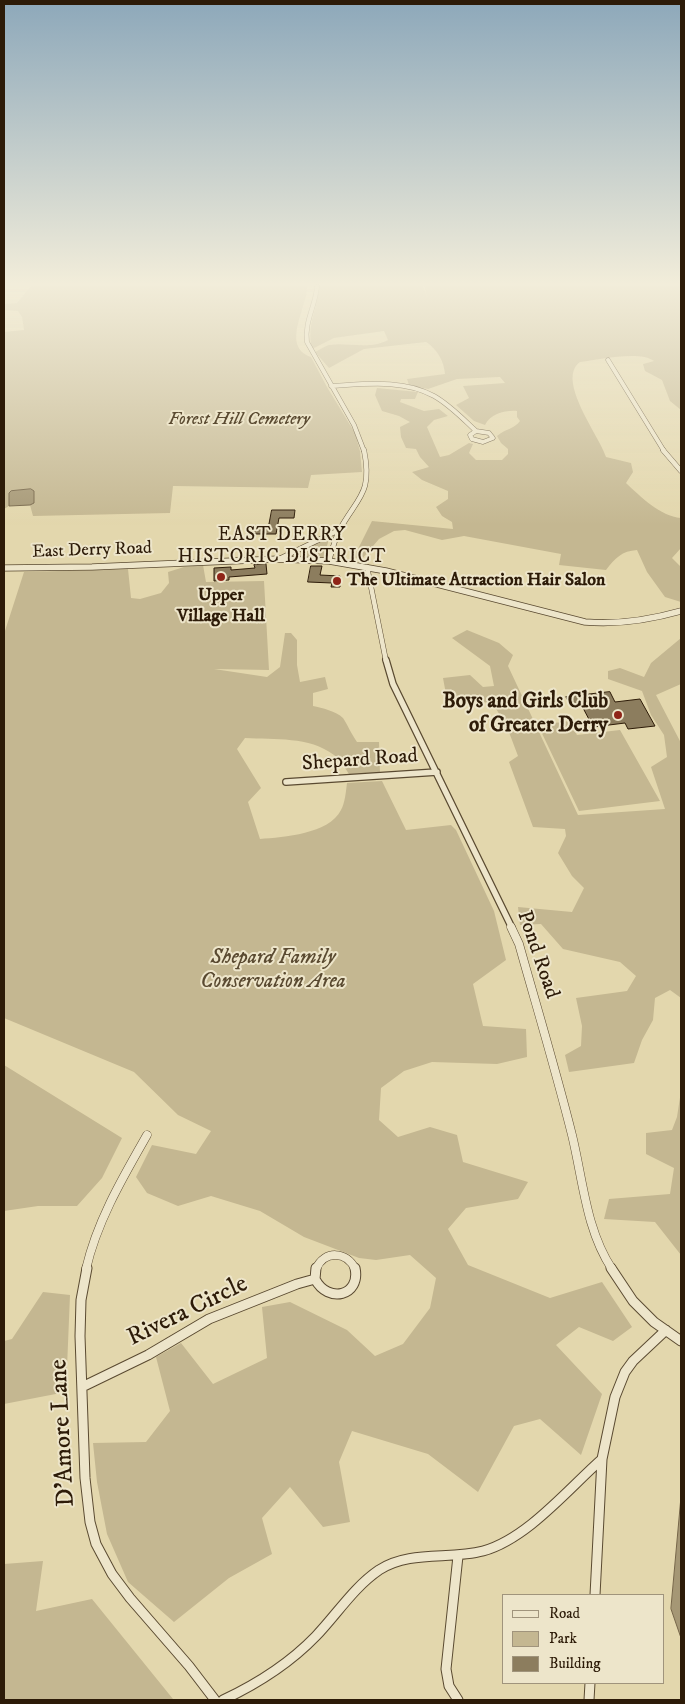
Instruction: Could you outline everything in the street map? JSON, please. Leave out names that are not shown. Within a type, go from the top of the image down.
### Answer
[{"type":"street","points":[[321,366],[331,386],[357,428],[366,453],[366,486],[362,500],[339,530],[329,561]]},
{"type":"street","points":[[611,366],[666,455],[681,471]]},
{"type":"street","points":[[331,386],[388,384],[420,390],[438,397],[476,431],[490,432],[494,438],[486,442],[474,440],[470,435],[476,431]]},
{"type":"street","points":[[279,559],[339,530]]},
{"type":"street","name":"East Derry Road","points":[[4,568],[92,567],[279,559],[329,561],[367,567],[585,622],[609,624],[633,622],[681,611]]},
{"type":"street","name":"Pond Road","points":[[367,567],[390,677],[518,944],[572,1135],[594,1232],[606,1260],[633,1301],[681,1341]]},
{"type":"street","name":"Shepard Road","points":[[286,782],[354,779],[437,772]]},
{"type":"street","name":"D'Amore Lane","points":[[147,1135],[100,1228],[84,1278],[80,1314],[87,1503],[96,1544],[112,1574],[215,1700]]},
{"type":"street","points":[[332,1255],[344,1256],[351,1261],[355,1268],[356,1278],[352,1286],[341,1294],[331,1295],[322,1291],[315,1279],[315,1271],[318,1264],[324,1258],[332,1255]]},
{"type":"street","name":"Rivera Circle","points":[[82,1387],[148,1355],[209,1320],[297,1284],[315,1279]]},
{"type":"street","points":[[595,1594],[602,1459],[615,1397],[622,1378],[633,1361],[666,1330]]},
{"type":"street","points":[[223,1700],[262,1680],[292,1659],[317,1635],[364,1583],[390,1564],[405,1560],[458,1556],[486,1550],[514,1537],[550,1509],[570,1487],[602,1459]]},
{"type":"street","points":[[458,1556],[446,1669],[447,1682],[451,1693],[458,1700]]},
{"type":"street","points":[[589,1700],[590,1684]]},
{"type":"green space","name":"Forest Hill Cemetery","points":[[4,366],[316,366],[355,433],[360,451],[362,472],[311,475],[308,488],[173,486],[170,513],[33,516],[30,505],[34,503],[9,493],[9,506],[4,509]]},
{"type":"green space","points":[[443,366],[577,366],[574,370],[573,382],[576,395],[606,457],[631,463],[633,472],[626,483],[658,510],[681,518],[681,548],[672,558],[681,567],[681,602],[665,597],[647,572],[637,550],[619,556],[606,570],[559,565],[561,554],[464,536],[442,540],[405,530],[394,531],[379,539],[361,560],[354,557],[372,521],[453,529],[452,522],[442,516],[436,507],[448,499],[448,491],[422,480],[412,472],[429,467],[416,449],[406,448],[401,437],[400,427],[410,422],[399,416],[382,411],[375,395],[377,388],[418,392],[415,399],[401,399],[400,402],[424,411],[439,409],[448,416],[434,420],[427,427],[440,457],[449,455],[469,443],[473,444],[469,453],[476,460],[502,460],[508,454],[508,449],[497,436],[520,421],[517,417],[517,411],[508,411],[494,415],[485,425],[474,421],[456,405],[469,398],[463,386],[505,383],[500,377],[457,379],[428,389],[409,385],[407,379],[445,374]]},
{"type":"green space","points":[[643,366],[681,366],[681,410],[670,401],[662,380],[645,371]]},
{"type":"green space","points":[[330,535],[324,557],[288,556]]},
{"type":"green space","name":"Shepard Family Conservation Area","points":[[203,565],[206,582],[264,581],[269,670],[214,669],[267,677],[280,667],[285,633],[291,633],[297,640],[297,665],[300,682],[325,677],[328,689],[313,693],[313,706],[337,713],[343,718],[357,742],[379,742],[380,774],[351,777],[337,757],[314,745],[291,740],[245,738],[237,749],[261,788],[248,802],[260,839],[305,833],[327,824],[341,810],[347,783],[382,781],[406,830],[451,825],[456,830],[494,911],[506,960],[473,984],[483,1026],[526,1029],[527,1057],[497,1064],[432,1062],[404,1071],[381,1088],[379,1120],[398,1137],[430,1127],[457,1135],[463,1162],[528,1182],[518,1199],[466,1208],[448,1229],[468,1265],[550,1298],[602,1282],[632,1327],[613,1341],[579,1327],[556,1345],[602,1394],[581,1455],[540,1419],[514,1426],[478,1492],[428,1454],[352,1431],[339,1462],[350,1522],[323,1527],[290,1487],[262,1518],[272,1554],[229,1578],[174,1622],[128,1582],[107,1534],[97,1482],[93,1443],[146,1442],[170,1411],[156,1357],[181,1343],[213,1384],[267,1358],[262,1307],[290,1302],[347,1330],[375,1356],[403,1344],[430,1308],[436,1278],[410,1255],[376,1260],[359,1258],[304,1237],[260,1211],[211,1196],[178,1206],[147,1193],[136,1177],[152,1145],[196,1154],[211,1131],[178,1115],[134,1072],[4,1018],[4,634],[24,572],[128,569],[131,598],[140,599],[161,593],[169,583],[168,572],[184,567]]},
{"type":"green space","points":[[467,630],[499,643],[513,655],[508,666],[578,815],[665,809],[651,767],[667,757],[664,735],[651,715],[642,691],[608,679],[608,671],[620,668],[644,677],[651,663],[681,638],[681,684],[656,695],[681,743],[681,998],[670,990],[655,998],[653,1020],[642,1040],[634,1063],[569,1072],[565,1055],[581,1046],[582,1026],[576,998],[627,991],[636,976],[620,962],[563,949],[541,924],[520,925],[518,907],[572,912],[584,888],[572,876],[558,853],[566,836],[565,829],[533,827],[509,762],[518,756],[507,727],[492,702],[448,705],[443,678],[470,675],[483,687],[494,686],[490,666],[452,638]]},
{"type":"green space","points":[[570,721],[577,735],[620,730],[660,801],[579,811],[538,725]]},
{"type":"green space","points":[[4,1065],[122,1138],[102,1178],[77,1206],[38,1206],[4,1211]]},
{"type":"green space","points":[[681,1091],[681,1255],[655,1222],[604,1219],[609,1199],[670,1194],[674,1168],[646,1154],[646,1133],[672,1130],[677,1117]]},
{"type":"green space","points":[[43,1292],[70,1295],[66,1392],[4,1404],[4,1341],[12,1339]]},
{"type":"green space","points":[[43,1561],[36,1611],[92,1599],[173,1699],[4,1700],[4,1564]]},
{"type":"shaded area","points":[[31,489],[34,491],[34,503],[30,505],[9,506],[9,493],[11,491]]},
{"type":"shaded area","points":[[681,1497],[681,1638],[671,1609]]},
{"type":"building","points":[[272,510],[295,510],[294,518],[279,518],[276,534],[252,534],[253,527],[268,527]]},
{"type":"building","points":[[266,564],[267,574],[229,577],[229,580],[214,581],[214,568],[231,567],[231,570],[255,568],[254,565]]},
{"type":"building","points":[[311,566],[322,566],[320,575],[340,576],[340,587],[331,587],[332,583],[308,582]]},
{"type":"building","name":"Boys and Girls Club of Greater Derry","points":[[610,692],[615,702],[640,699],[655,726],[628,729],[625,723],[593,727],[582,706],[571,707],[566,697]]},
{"type":"place","name":"Upper Village Hall","points":[[221,577]]},
{"type":"place","name":"The Ultimate Attraction Hair Salon","points":[[337,581]]},
{"type":"place","name":"Boys and Girls Club of Greater Derry","points":[[618,715]]},
{"type":"district","name":"EAST DERRY HISTORIC DISTRICT","points":[[282,547]]}]
